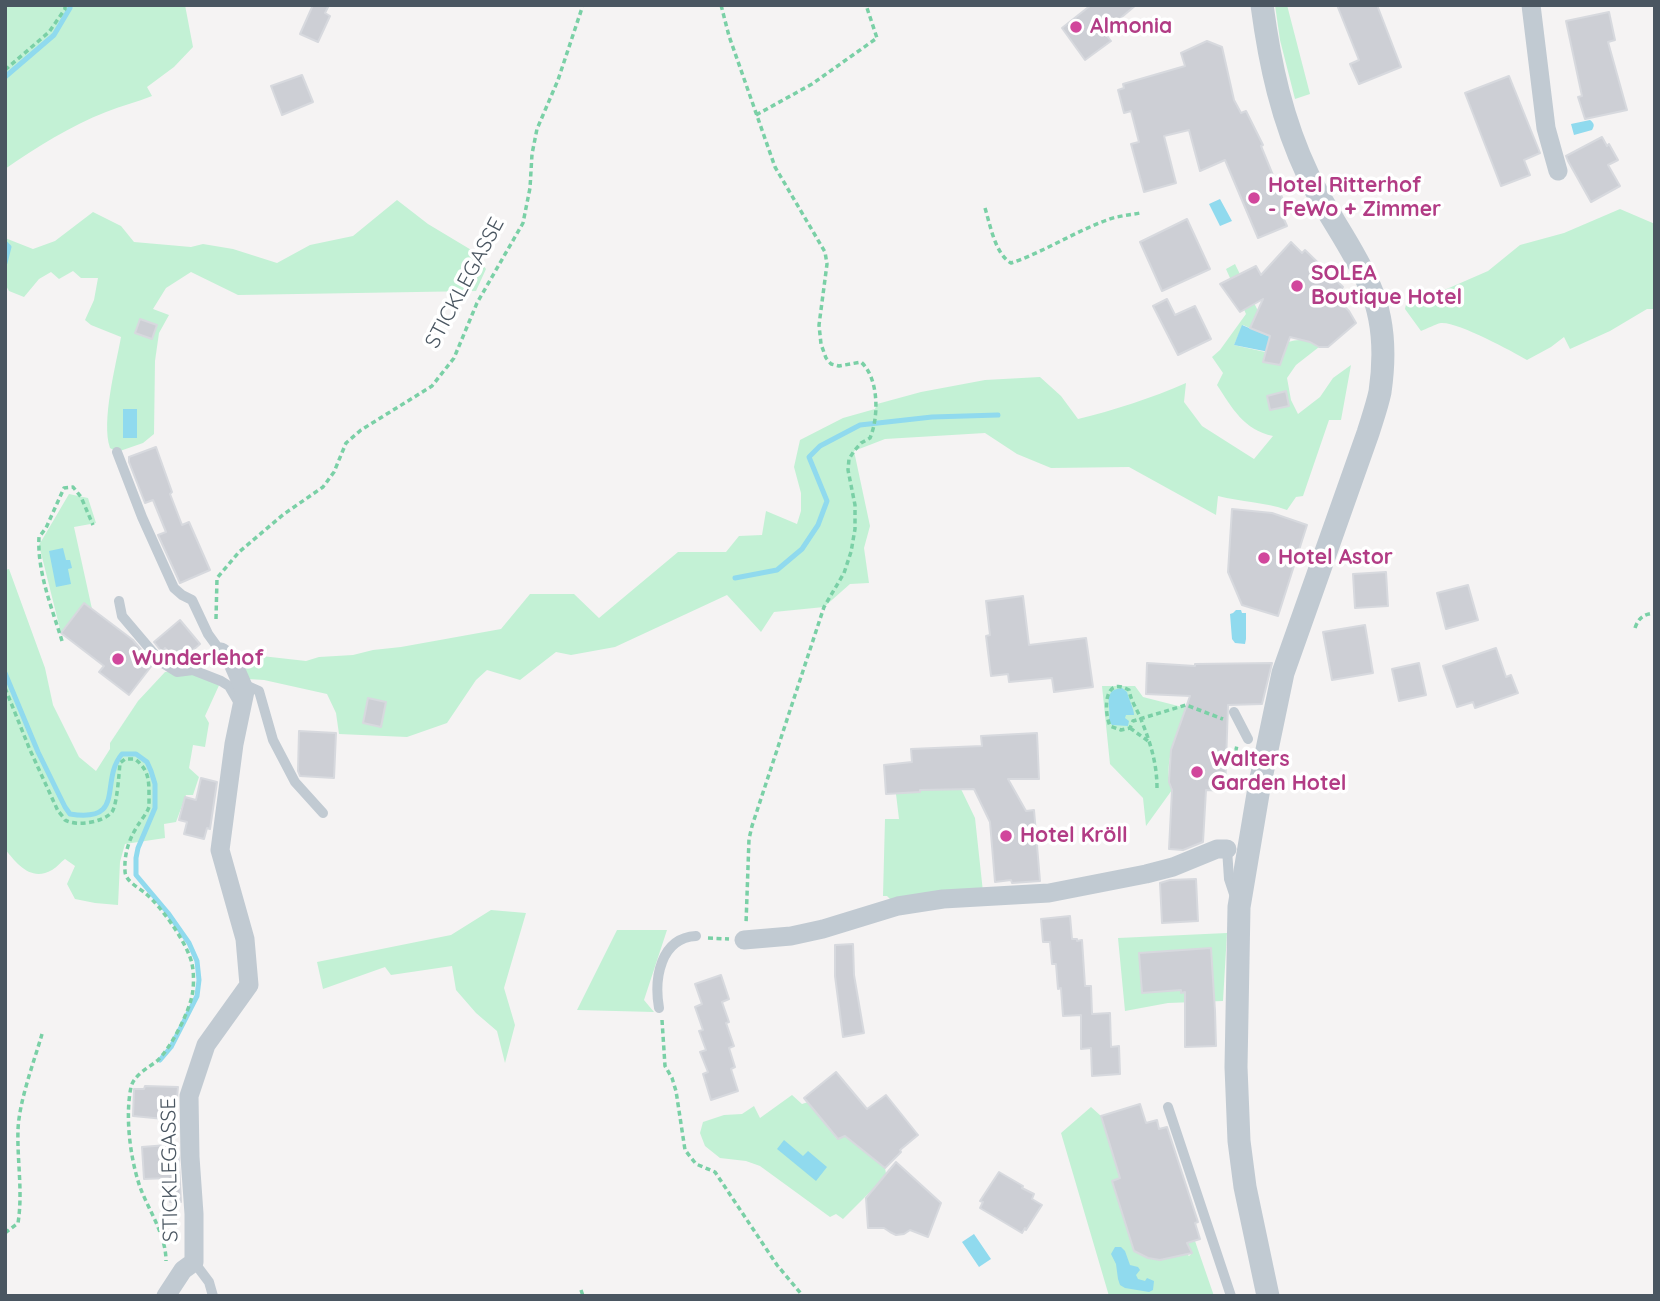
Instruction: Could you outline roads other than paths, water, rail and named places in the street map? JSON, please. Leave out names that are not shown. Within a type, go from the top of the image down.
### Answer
[{"type":"street","points":[[1262,5],[1280,103],[1307,174],[1359,263],[1371,289],[1379,314],[1383,363],[1379,394],[1368,433],[1283,673],[1259,788],[1239,907],[1236,1067],[1239,1141],[1245,1187],[1268,1296]]},
{"type":"street","points":[[1531,5],[1546,128],[1558,170]]},
{"type":"street","points":[[226,656],[237,690]]},
{"type":"street","name":"STICKLEGASSE","points":[[194,1262],[188,1096],[206,1045],[249,985],[245,939],[220,850],[234,744],[237,690]]},
{"type":"street","points":[[744,940],[791,936],[823,929],[898,906],[1049,893],[1146,874],[1173,867],[1217,849],[1227,849]]},
{"type":"street","points":[[168,1296],[183,1270],[194,1262]]},
{"type":"lane","points":[[117,452],[142,517],[174,587],[191,600],[208,634],[226,656]]},
{"type":"lane","points":[[119,601],[122,616],[161,662],[177,673],[189,670],[204,673],[237,690],[250,687],[259,691],[273,740],[295,782],[323,813]]},
{"type":"lane","points":[[1234,712],[1248,739]]},
{"type":"lane","points":[[1227,849],[1229,879],[1239,907]]},
{"type":"lane","points":[[659,1008],[658,974],[668,951],[676,941],[696,936]]},
{"type":"lane","points":[[1168,1107],[1231,1296]]},
{"type":"lane","points":[[194,1262],[209,1282],[213,1296]]},
{"type":"water","points":[[1590,120],[1594,124],[1592,130],[1574,135],[1571,124]]},
{"type":"water","points":[[1220,199],[1232,221],[1220,226],[1209,204]]},
{"type":"water","points":[[1242,325],[1278,340],[1274,353],[1234,345]]},
{"type":"water","points":[[123,409],[137,409],[137,438],[123,438]]},
{"type":"water","points":[[63,548],[66,560],[70,560],[72,568],[68,569],[71,584],[56,587],[49,551]]},
{"type":"water","points":[[1236,610],[1246,613],[1245,644],[1235,643],[1232,639],[1230,614]]},
{"type":"water","points":[[1122,688],[1127,692],[1134,713],[1126,715],[1128,726],[1112,725],[1109,721],[1109,696],[1116,689]]},
{"type":"water","points":[[784,1140],[803,1156],[808,1151],[827,1167],[816,1181],[777,1149]]},
{"type":"water","points":[[974,1234],[991,1259],[979,1267],[962,1242]]},
{"type":"water","points":[[1115,1247],[1121,1247],[1130,1265],[1138,1267],[1138,1279],[1145,1281],[1147,1278],[1154,1281],[1153,1290],[1149,1292],[1120,1285],[1111,1254]]},
{"type":"waterway","points":[[5,77],[54,35],[70,5]]},
{"type":"waterway","points":[[5,243],[9,247],[5,263]]},
{"type":"waterway","points":[[735,578],[777,570],[802,549],[818,525],[827,501],[809,457],[820,446],[860,425],[932,417],[998,415]]},
{"type":"waterway","points":[[5,673],[38,752],[70,814],[88,815],[99,812],[105,806],[112,776],[122,754],[136,754],[147,762],[151,771],[155,784],[155,808],[138,848],[136,875],[189,943],[197,961],[199,980],[197,996],[171,1047],[160,1060]]},
{"type":"place","name":"Almonia","points":[[1076,27]]},
{"type":"place","name":"Hotel Ritterhof - FeWo + Zimmer","points":[[1254,198]]},
{"type":"place","name":"SOLEA Boutique Hotel","points":[[1297,286]]},
{"type":"place","name":"Hotel Astor","points":[[1264,558]]},
{"type":"place","name":"Wunderlehof","points":[[118,659]]},
{"type":"place","name":"Walters Garden Hotel","points":[[1197,772]]},
{"type":"place","name":"Hotel Kröll","points":[[1006,836]]}]
